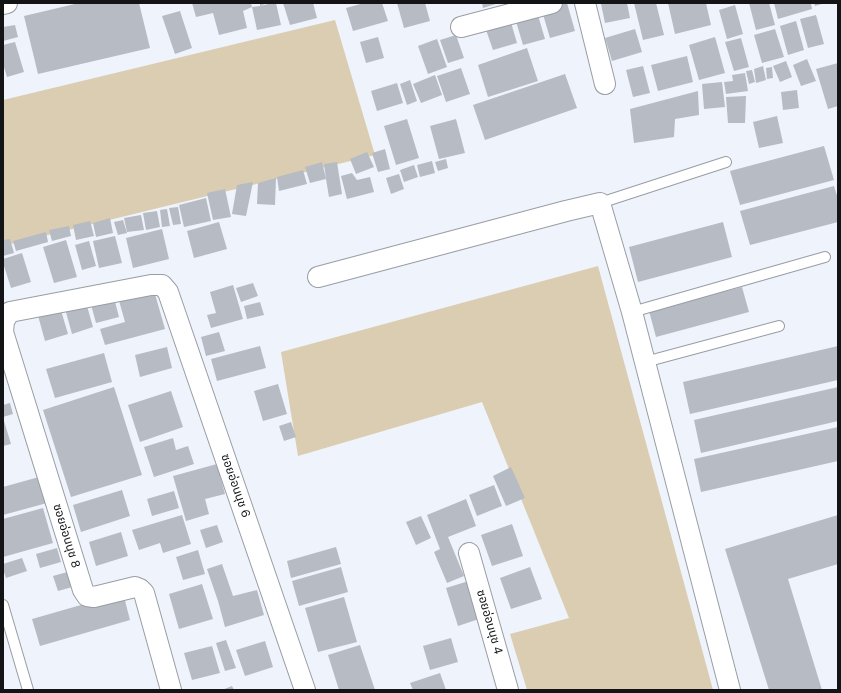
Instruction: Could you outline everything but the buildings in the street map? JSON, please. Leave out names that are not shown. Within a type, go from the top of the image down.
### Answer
[{"type":"street","points":[[3,4],[7,3]]},
{"type":"street","points":[[461,27],[552,3]]},
{"type":"street","points":[[585,3],[605,84]]},
{"type":"street","points":[[318,277],[600,203],[632,312],[730,690]]},
{"type":"street","name":"ซอยอ่อนนุช 6","points":[[4,321],[10,312],[151,284],[162,285],[168,292],[305,690]]},
{"type":"street","name":"ซอยอ่อนนุช 8","points":[[4,321],[3,332],[83,590],[87,596],[94,597],[135,587],[144,593],[171,690]]},
{"type":"street","name":"ซอยอ่อนนุช 4","points":[[469,553],[508,690]]},
{"type":"lane","points":[[600,203],[726,162]]},
{"type":"lane","points":[[632,312],[825,258]]},
{"type":"lane","points":[[645,362],[779,326]]},
{"type":"lane","points":[[3,605],[28,690]]},
{"type":"shaded area","points":[[335,20],[375,155],[3,246],[3,100]]},
{"type":"shaded area","points":[[598,266],[713,690],[527,690],[510,634],[569,618],[482,402],[298,456],[281,352]]}]
